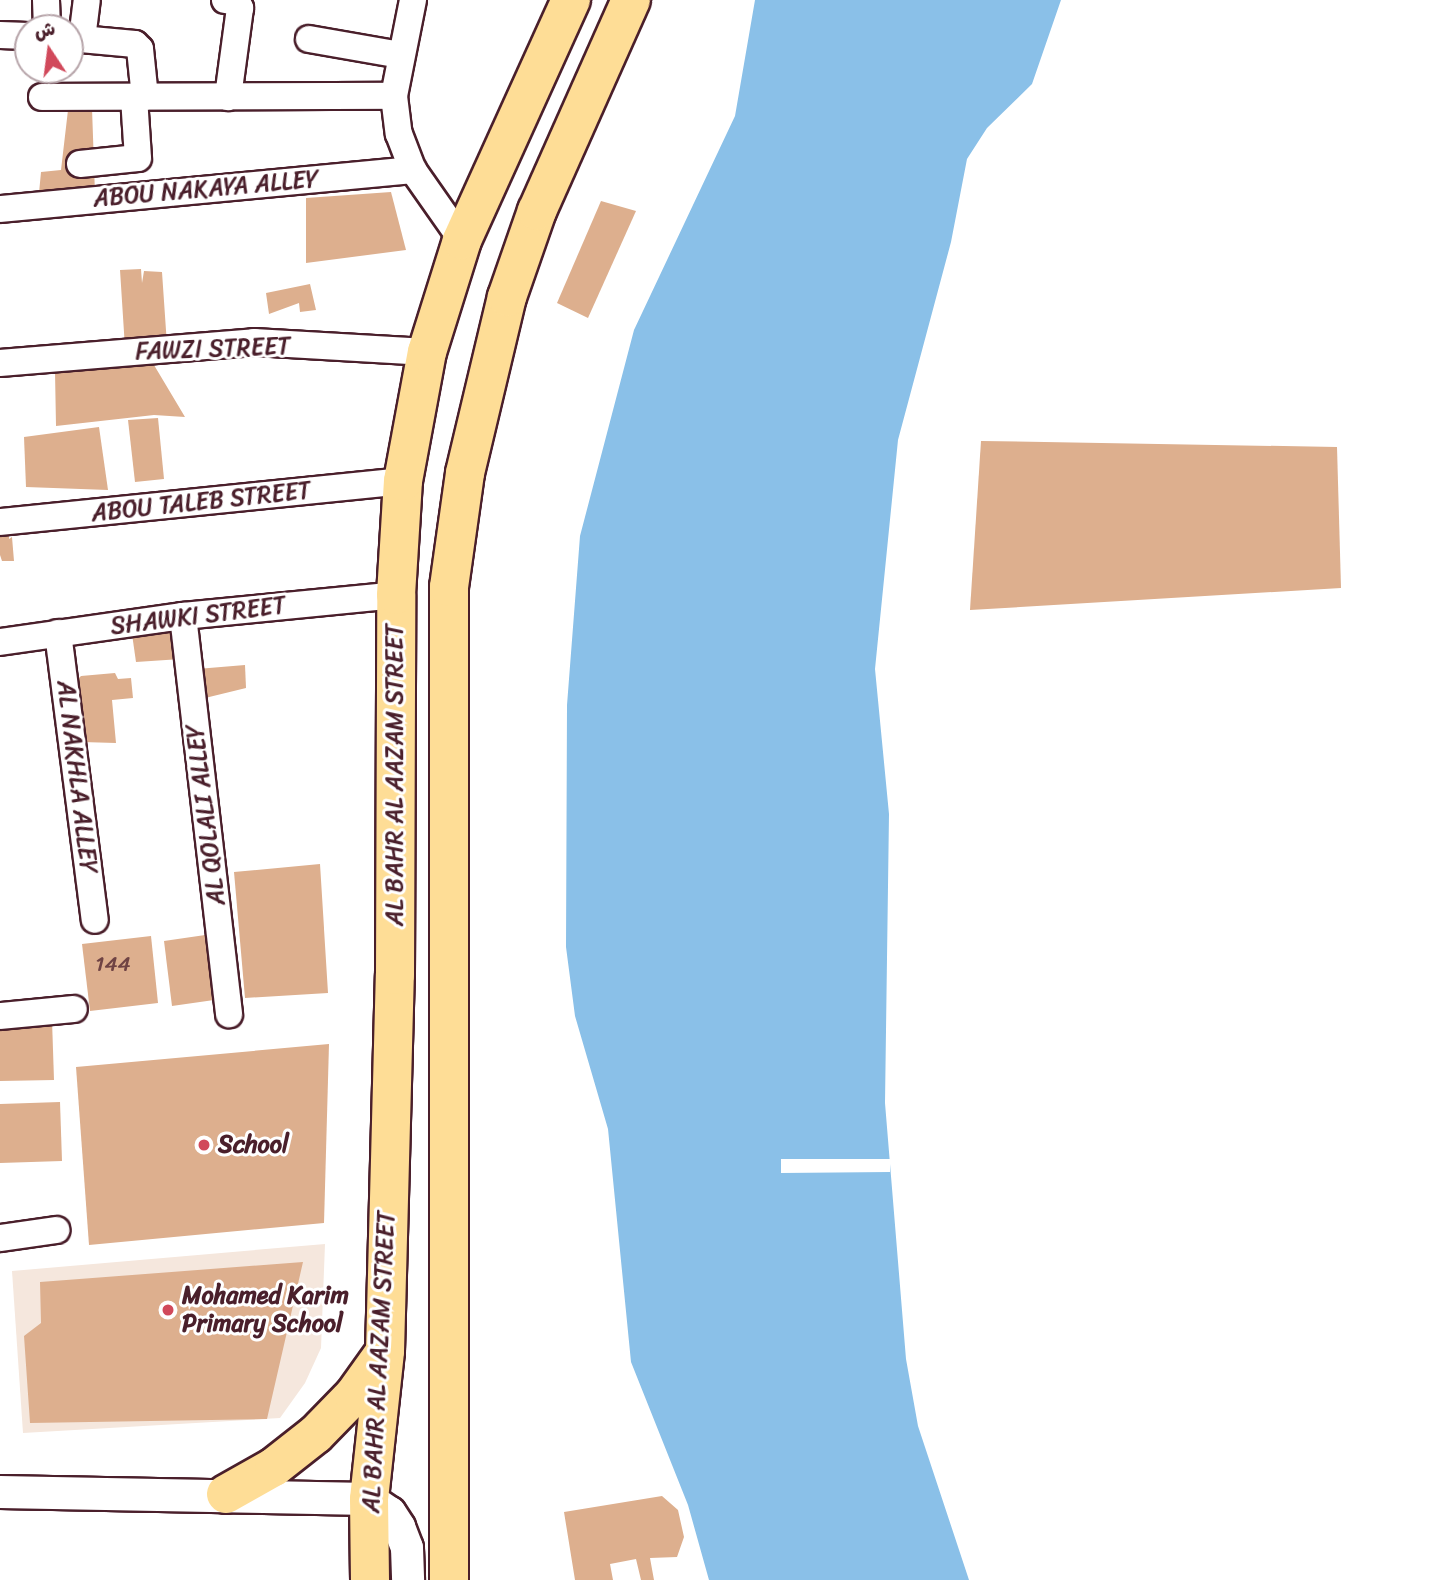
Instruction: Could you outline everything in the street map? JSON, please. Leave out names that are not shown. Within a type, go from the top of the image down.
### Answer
[{"type":"main road","name":"AL BAHR AL AAZAM STREET","points":[[370,1580],[369,1499],[385,1351],[395,975],[396,595],[403,481],[427,352],[462,240],[571,0]]},
{"type":"main road","points":[[449,1580],[449,587],[465,473],[507,297],[537,211],[631,0]]},
{"type":"main road","points":[[226,1494],[274,1468],[316,1434],[354,1395],[385,1351]]},
{"type":"street","points":[[225,0],[237,2],[240,8],[228,97]]},
{"type":"street","points":[[413,0],[394,96],[399,134],[413,170],[462,240]]},
{"type":"street","points":[[80,164],[138,158],[140,97],[138,46],[84,39]]},
{"type":"street","points":[[309,39],[401,55]]},
{"type":"street","points":[[42,97],[394,96]]},
{"type":"street","name":"ABOU NAKAYA ALLEY","points":[[0,209],[413,170]]},
{"type":"street","name":"FAWZI STREET","points":[[0,363],[254,342],[427,352]]},
{"type":"street","name":"ABOU TALEB STREET","points":[[0,522],[403,481]]},
{"type":"street","name":"SHAWKI STREET","points":[[0,642],[183,616],[396,595]]},
{"type":"street","name":"AL QOLALI ALLEY","points":[[183,616],[229,1014]]},
{"type":"street","name":"AL NAKHLA ALLEY","points":[[58,633],[95,920]]},
{"type":"street","points":[[0,1015],[74,1009]]},
{"type":"street","points":[[0,1238],[56,1230]]},
{"type":"street","points":[[0,1492],[226,1494],[369,1499],[390,1513],[400,1528],[407,1548],[408,1580]]},
{"type":"shaded area","name":"Mohamed Karim Primary School","points":[[325,1244],[321,1348],[305,1383],[280,1418],[23,1433],[12,1271]]},
{"type":"water","points":[[755,0],[1061,0],[1032,84],[987,128],[967,159],[951,242],[898,440],[875,669],[889,814],[885,1103],[906,1359],[918,1426],[969,1580],[709,1580],[688,1505],[631,1362],[608,1129],[575,1016],[566,947],[567,705],[580,536],[634,330],[735,116]]},
{"type":"pier","points":[[781,1159],[890,1159],[890,1172],[781,1173]]},
{"type":"building","points":[[92,108],[95,194],[39,193],[41,172],[61,170],[68,110]]},
{"type":"building","points":[[391,192],[406,250],[306,263],[306,198]]},
{"type":"building","points":[[601,201],[636,211],[588,318],[557,303]]},
{"type":"building","points":[[141,269],[142,283],[144,271],[162,272],[167,345],[125,348],[120,270]]},
{"type":"building","points":[[310,284],[316,310],[300,312],[299,303],[269,314],[266,293]]},
{"type":"building","points":[[151,360],[185,417],[154,415],[56,426],[55,372]]},
{"type":"building","points":[[158,418],[164,479],[135,482],[128,420]]},
{"type":"building","points":[[99,427],[108,490],[26,487],[24,437]]},
{"type":"building","points":[[981,441],[1337,447],[1341,588],[970,610]]},
{"type":"building","points":[[0,526],[9,529],[14,561],[2,561]]},
{"type":"building","points":[[179,621],[181,659],[136,662],[131,627]]},
{"type":"building","points":[[245,665],[246,688],[201,699],[197,669]]},
{"type":"building","points":[[115,673],[118,679],[131,678],[133,698],[112,700],[116,743],[82,742],[77,680],[81,676]]},
{"type":"building","points":[[320,864],[328,993],[245,998],[234,872]]},
{"type":"building","points":[[212,934],[221,999],[172,1006],[164,941]]},
{"type":"building","points":[[151,936],[158,1003],[90,1011],[82,944]]},
{"type":"building","points":[[52,1020],[54,1080],[0,1081],[0,1022]]},
{"type":"building","name":"School","points":[[329,1044],[324,1223],[89,1245],[76,1067]]},
{"type":"building","points":[[60,1102],[62,1161],[0,1163],[0,1104]]},
{"type":"building","name":"Mohamed Karim Primary School","points":[[303,1262],[267,1419],[30,1423],[24,1336],[41,1323],[40,1282]]},
{"type":"building","points":[[662,1496],[678,1510],[684,1537],[677,1557],[650,1558],[654,1580],[641,1580],[636,1559],[610,1564],[613,1580],[575,1580],[564,1512]]},
{"type":"place","name":"School","points":[[204,1145]]},
{"type":"place","name":"Mohamed Karim Primary School","points":[[168,1310]]}]
